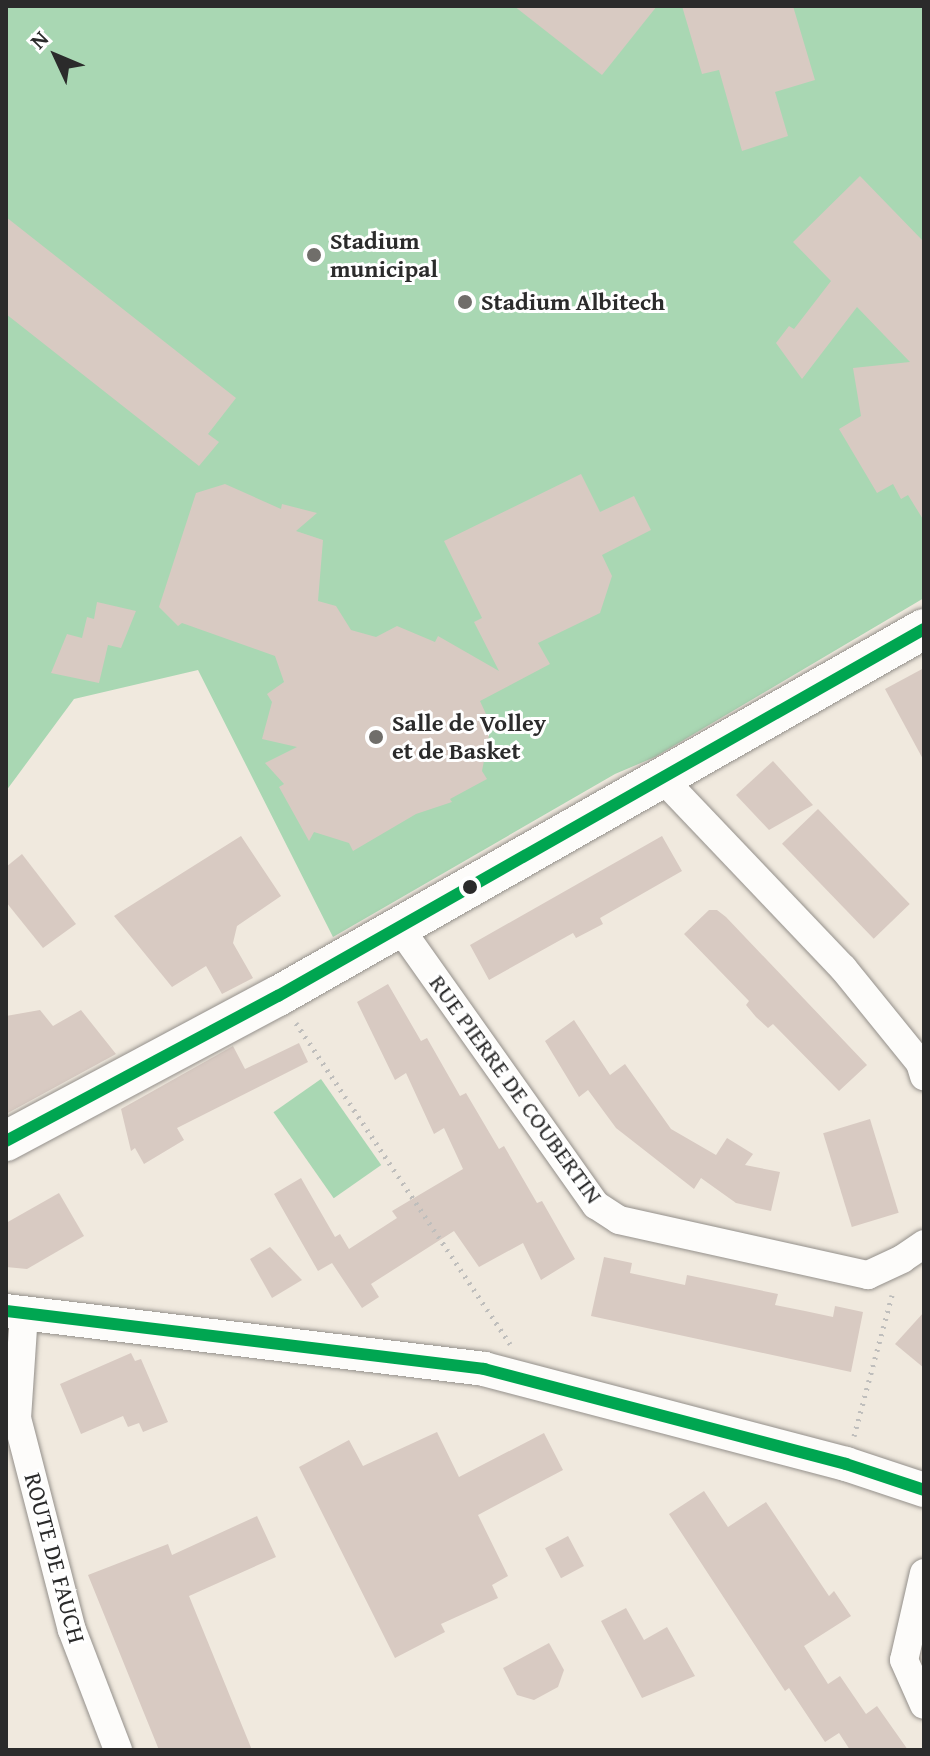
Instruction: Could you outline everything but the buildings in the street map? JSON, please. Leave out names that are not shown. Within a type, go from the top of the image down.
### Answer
[{"type":"main road","points":[[6,1141],[278,996],[924,629]]},
{"type":"street","points":[[661,777],[843,968],[920,1063],[924,1076]]},
{"type":"street","name":"RUE PIERRE DE COUBERTIN","points":[[399,927],[596,1205],[619,1220],[868,1275],[913,1252]]},
{"type":"street","name":"ROUTE DE FAUCH","points":[[118,1750],[72,1630],[17,1418],[15,1312],[484,1369],[846,1464],[924,1490]]},
{"type":"street","points":[[924,1573],[904,1660],[924,1705]]},
{"type":"path","points":[[278,996],[518,1356]]},
{"type":"path","points":[[846,1464],[913,1252]]},
{"type":"green space","name":"Stadium Albitech","points":[[6,6],[924,6],[924,598],[655,757],[615,774],[333,937],[198,670],[74,699],[6,791]]},
{"type":"green space","points":[[321,1079],[381,1165],[334,1198],[273,1112]]},
{"type":"transit line","points":[[6,1141],[278,996],[924,629]]},
{"type":"transit line","points":[[6,1311],[484,1369],[846,1464],[924,1490]]},
{"type":"place","name":"Stadium municipal","points":[[314,255]]},
{"type":"place","name":"Stadium Albitech","points":[[465,302]]},
{"type":"place","name":"Salle de Volley et de Basket","points":[[376,737]]}]
